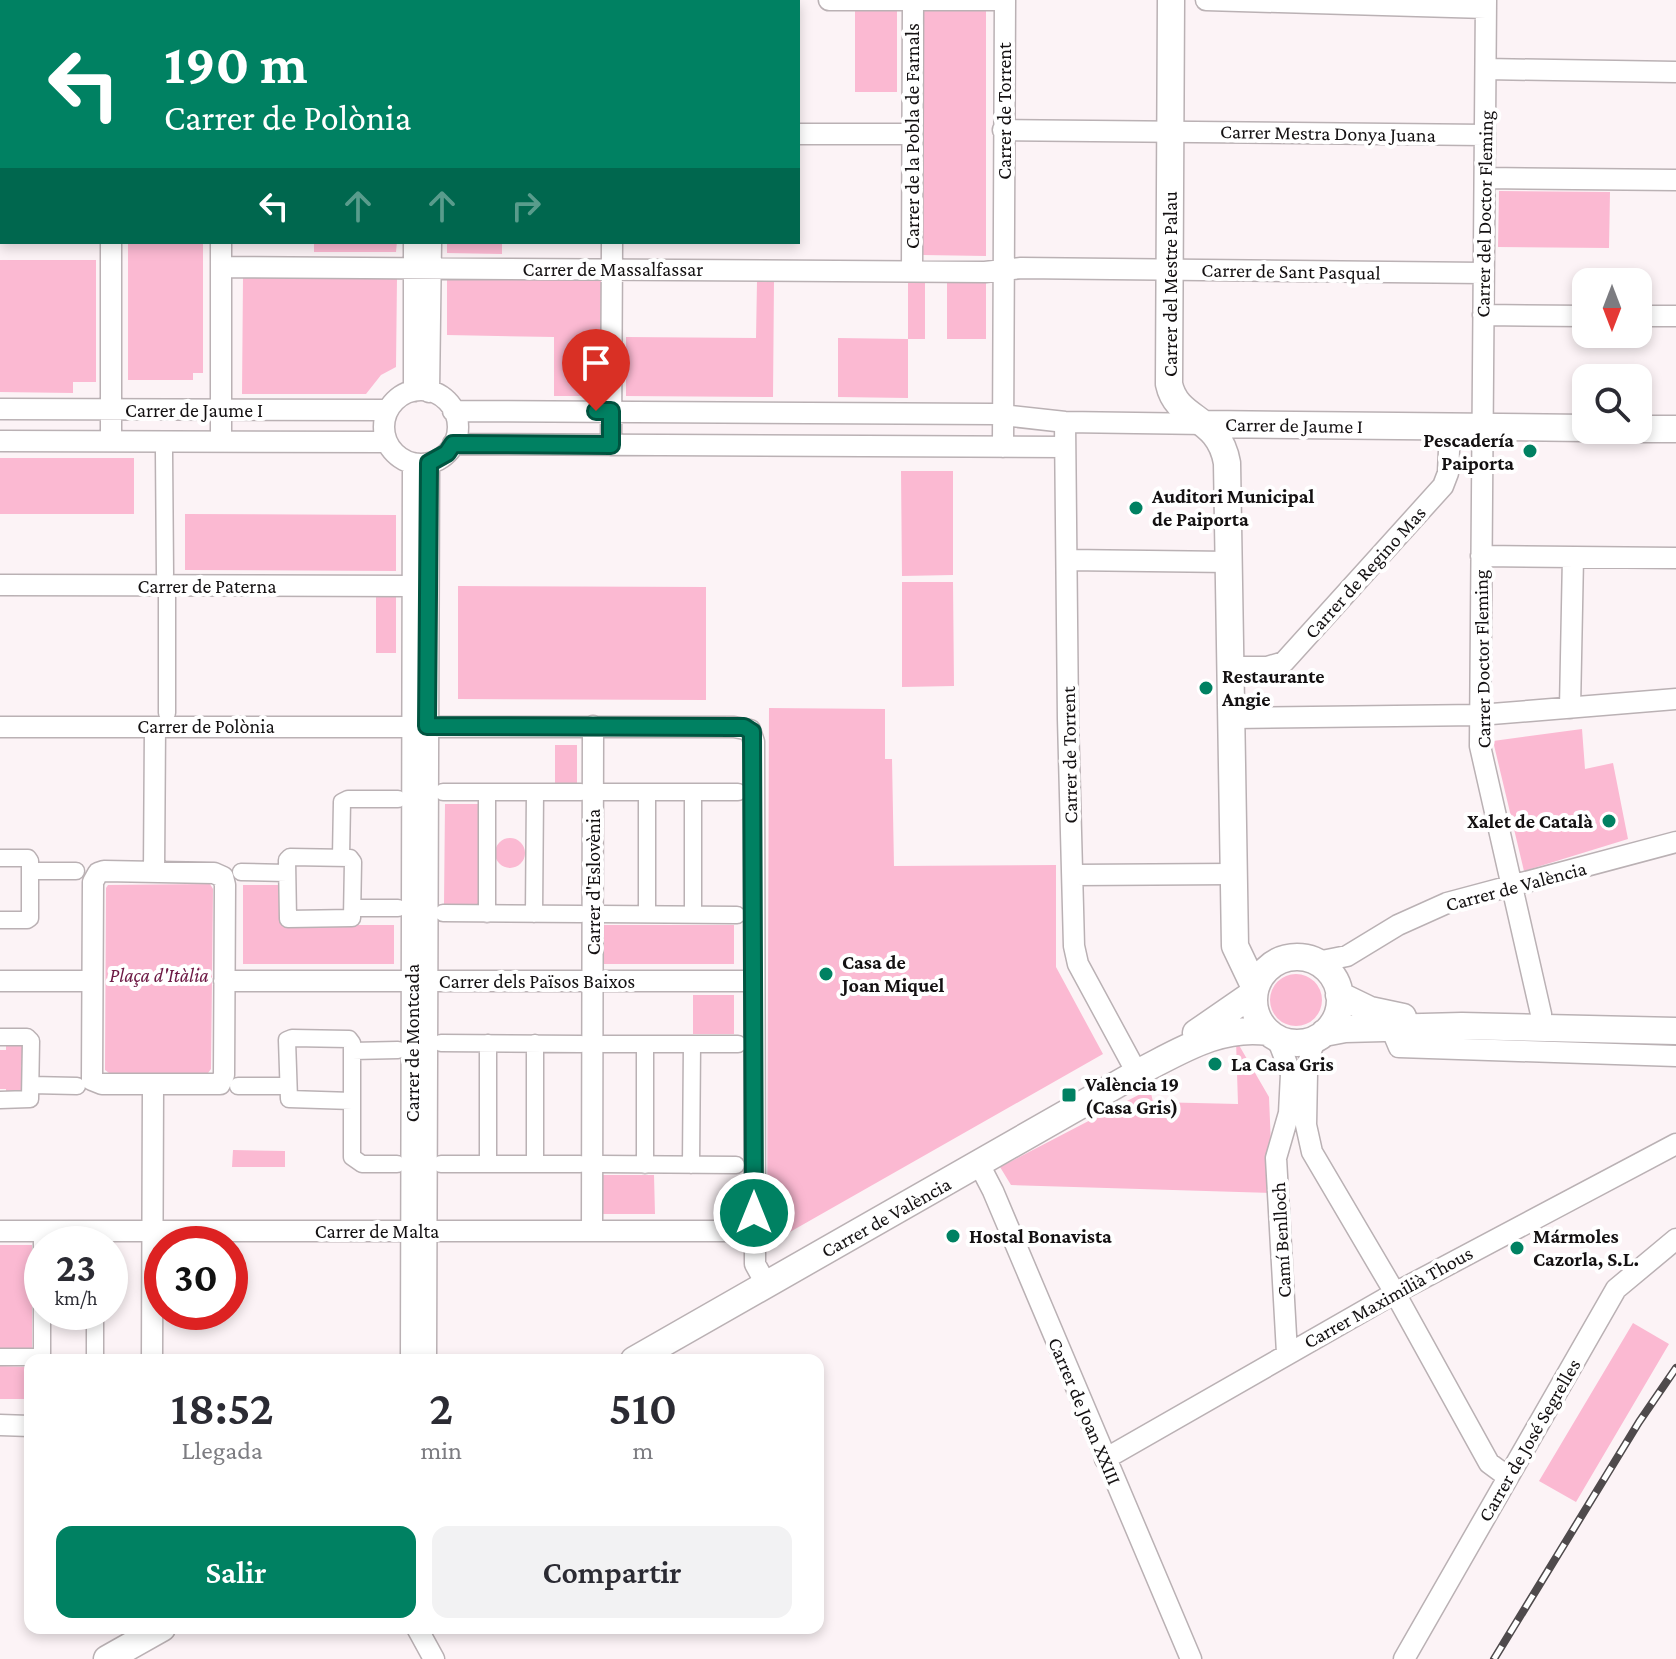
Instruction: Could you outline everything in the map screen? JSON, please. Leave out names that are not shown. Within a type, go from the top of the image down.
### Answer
[{"type":"street","points":[[829,0],[1004,0]]},
{"type":"street","name":"Carrer de Torrent","points":[[1003,415],[1004,0]]},
{"type":"street","name":"Carrer del Mestre Palau","points":[[1171,0],[1171,392],[1183,409],[1206,424],[1219,438],[1227,463],[1235,946],[1255,990]]},
{"type":"street","points":[[1206,0],[1486,4]]},
{"type":"street","name":"Carrer de la Pobla de Farnals","points":[[912,271],[913,1]]},
{"type":"street","name":"Carrer del Doctor Fleming","points":[[1482,428],[1486,4]]},
{"type":"street","points":[[1486,69],[1676,72]]},
{"type":"street","name":"Carrer Mestra Donya Juana","points":[[1003,130],[1485,135]]},
{"type":"street","points":[[800,134],[912,134]]},
{"type":"street","points":[[1485,178],[1676,180]]},
{"type":"street","points":[[111,244],[111,441]]},
{"type":"street","points":[[221,244],[221,441]]},
{"type":"street","points":[[415,244],[422,268],[421,391]]},
{"type":"street","points":[[422,268],[430,244]]},
{"type":"street","points":[[611,445],[612,244]]},
{"type":"street","name":"Carrer de Massalfassar","points":[[221,267],[993,272],[1003,269]]},
{"type":"street","name":"Carrer de Sant Pasqual","points":[[1003,269],[1483,273]]},
{"type":"street","points":[[1483,315],[1572,316]]},
{"type":"street","points":[[1652,316],[1676,316]]},
{"type":"street","points":[[421,391],[439,395],[453,411],[457,433],[447,453],[421,463],[402,459],[387,442],[384,421],[394,401],[421,391]]},
{"type":"street","name":"Carrer de Jaume I","points":[[0,409],[388,410]]},
{"type":"street","name":"Carrer de Jaume I","points":[[453,411],[1003,415],[1065,422],[1572,428]]},
{"type":"street","points":[[1003,415],[1003,447]]},
{"type":"street","name":"Carrer de Torrent","points":[[1065,422],[1074,946],[1078,964],[1137,1073]]},
{"type":"street","name":"Carrer de Regino Mas","points":[[1230,667],[1267,667],[1284,662],[1443,486],[1448,473],[1450,428]]},
{"type":"street","name":"Carrer Doctor Fleming","points":[[1482,428],[1480,746],[1541,1014],[1541,1028]]},
{"type":"street","points":[[1652,429],[1676,429]]},
{"type":"street","name":"Carrer de Jaume I","points":[[0,441],[387,442]]},
{"type":"street","points":[[453,444],[1065,447]]},
{"type":"street","points":[[164,452],[165,574]]},
{"type":"street","points":[[420,726],[413,586],[421,463]]},
{"type":"street","points":[[420,726],[421,463]]},
{"type":"street","points":[[1481,556],[1676,558]]},
{"type":"street","points":[[1570,708],[1573,557]]},
{"type":"street","points":[[1067,560],[1230,562]]},
{"type":"street","name":"Carrer de Paterna","points":[[0,585],[413,586]]},
{"type":"street","points":[[154,872],[167,594]]},
{"type":"street","points":[[1232,718],[1479,715],[1676,699]]},
{"type":"street","name":"Carrer de Polònia","points":[[0,727],[161,720],[420,726],[744,727],[754,735],[754,981]]},
{"type":"street","name":"Carrer de Montcada","points":[[411,1354],[419,1231],[420,726]]},
{"type":"street","name":"Carrer d'Eslovènia","points":[[592,1231],[593,726]]},
{"type":"street","points":[[443,792],[581,792]]},
{"type":"street","points":[[487,792],[487,914]]},
{"type":"street","points":[[534,914],[535,792]]},
{"type":"street","points":[[600,792],[738,792]]},
{"type":"street","points":[[647,792],[647,914]]},
{"type":"street","points":[[693,792],[693,914]]},
{"type":"street","points":[[341,857],[342,802],[348,799],[398,799]]},
{"type":"street","name":"Carrer de València","points":[[1317,962],[1347,956],[1398,925],[1447,903],[1676,842]]},
{"type":"street","points":[[290,857],[341,857],[350,858],[353,862],[352,918],[287,918],[287,860],[290,857]]},
{"type":"street","points":[[0,858],[28,858],[30,871],[30,918],[0,920]]},
{"type":"street","points":[[30,871],[76,871]]},
{"type":"street","points":[[104,871],[214,873],[223,877],[224,981],[223,1081],[215,1086],[153,1086],[102,1084],[92,1080],[95,877],[104,871]]},
{"type":"street","points":[[241,872],[287,873]]},
{"type":"street","points":[[1073,875],[1233,874]]},
{"type":"street","points":[[353,908],[398,908]]},
{"type":"street","points":[[443,913],[581,914]]},
{"type":"street","points":[[599,914],[737,915]]},
{"type":"street","points":[[1235,928],[1258,949],[1280,960]]},
{"type":"street","points":[[1508,1477],[1489,1463],[1312,1152],[1306,1125],[1307,1073],[1311,1051],[1320,1036],[1333,1024],[1338,1012],[1339,995],[1334,979],[1317,962],[1304,957],[1280,960],[1265,971],[1255,990],[1256,1014],[1272,1035],[1297,1043],[1320,1036],[1345,1029],[1462,1026],[1676,1031]]},
{"type":"street","points":[[0,981],[92,981]]},
{"type":"street","name":"Carrer dels Països Baixos","points":[[224,981],[754,981]]},
{"type":"street","points":[[754,981],[754,1231],[756,1270],[766,1284]]},
{"type":"street","name":"Carrer de València","points":[[1137,1073],[1255,990]]},
{"type":"street","points":[[1339,995],[1370,1010],[1462,1026]]},
{"type":"street","points":[[1391,1028],[1399,1047],[1676,1056]]},
{"type":"street","name":"Carrer de València","points":[[644,1354],[1137,1073],[1210,1037],[1231,1031],[1252,1029],[1272,1035]]},
{"type":"street","name":"Camí Benlloch","points":[[1272,1035],[1291,1074],[1289,1113],[1276,1158],[1287,1353]]},
{"type":"street","points":[[0,1037],[29,1038],[31,1085],[28,1100],[0,1100]]},
{"type":"street","points":[[352,1101],[292,1100],[287,1097],[287,1043],[290,1039],[347,1038],[352,1043],[352,1051],[352,1101],[352,1157],[362,1164],[397,1164]]},
{"type":"street","points":[[441,1043],[581,1044]]},
{"type":"street","points":[[488,1043],[488,1164]]},
{"type":"street","points":[[535,1043],[535,1164]]},
{"type":"street","points":[[603,1044],[738,1044]]},
{"type":"street","points":[[645,1044],[645,1165]]},
{"type":"street","points":[[691,1165],[692,1044]]},
{"type":"street","points":[[352,1051],[398,1050]]},
{"type":"street","points":[[31,1085],[77,1086]]},
{"type":"street","points":[[153,1086],[153,1226]]},
{"type":"street","points":[[238,1086],[287,1086]]},
{"type":"street","name":"Carrer Maximilià Thous","points":[[1105,1459],[1395,1293],[1676,1144]]},
{"type":"street","points":[[441,1164],[580,1164]]},
{"type":"street","points":[[600,1164],[736,1165]]},
{"type":"street","name":"Carrer de Joan XXIII","points":[[979,1164],[1191,1659]]},
{"type":"street","name":"Carrer de Malta","points":[[0,1231],[144,1231]]},
{"type":"street","name":"Carrer de Malta","points":[[248,1231],[754,1231]]},
{"type":"street","name":"Carrer de Montcada","points":[[419,1231],[426,1354]]},
{"type":"street","name":"Carrer de José Segrelles","points":[[1404,1659],[1616,1289],[1676,1239]]},
{"type":"street","points":[[42,1330],[42,1354]]},
{"type":"street","points":[[95,1330],[95,1354]]},
{"type":"street","points":[[152,1330],[152,1354]]},
{"type":"street","points":[[0,1357],[24,1358]]},
{"type":"street","points":[[0,1425],[24,1426]]},
{"type":"street","points":[[107,1659],[151,1634]]},
{"type":"street","points":[[420,1634],[434,1659]]},
{"type":"green space","points":[[855,10],[897,10],[897,92],[855,92]]},
{"type":"green space","points":[[924,11],[986,11],[986,256],[923,255]]},
{"type":"green space","points":[[1499,191],[1610,192],[1609,248],[1498,247]]},
{"type":"green space","points":[[128,244],[203,244],[203,373],[193,373],[193,380],[128,380]]},
{"type":"green space","points":[[314,244],[397,244],[396,252],[314,252]]},
{"type":"green space","points":[[447,244],[502,244],[502,254],[447,253]]},
{"type":"green space","points":[[0,260],[96,260],[96,382],[73,382],[73,393],[0,392]]},
{"type":"green space","points":[[243,278],[397,278],[396,367],[381,375],[366,394],[242,394]]},
{"type":"green space","points":[[447,279],[601,280],[600,396],[554,396],[554,337],[447,335]]},
{"type":"green space","points":[[757,281],[774,281],[773,397],[626,396],[626,337],[756,338]]},
{"type":"green space","points":[[908,282],[925,282],[925,339],[908,339]]},
{"type":"green space","points":[[947,283],[986,283],[986,339],[947,339]]},
{"type":"green space","points":[[838,338],[908,339],[908,398],[838,397]]},
{"type":"green space","points":[[0,458],[134,458],[134,514],[0,514]]},
{"type":"green space","points":[[901,471],[953,471],[953,575],[902,576]]},
{"type":"green space","points":[[185,514],[396,515],[396,571],[185,570]]},
{"type":"green space","points":[[902,582],[953,582],[954,686],[902,687]]},
{"type":"green space","points":[[458,586],[706,587],[706,700],[458,699]]},
{"type":"green space","points":[[376,597],[396,597],[396,653],[376,653]]},
{"type":"green space","points":[[769,708],[885,709],[885,759],[892,759],[894,866],[1056,865],[1056,967],[1103,1054],[767,1245]]},
{"type":"green space","name":"Xalet de Català","points":[[1582,729],[1585,769],[1613,763],[1628,839],[1524,871],[1493,741]]},
{"type":"green space","points":[[555,745],[577,745],[577,784],[555,784]]},
{"type":"green space","points":[[445,804],[484,804],[483,904],[444,904]]},
{"type":"green space","points":[[510,838],[516,839],[524,847],[524,859],[516,867],[510,868],[504,867],[496,859],[495,853],[496,847],[504,839]]},
{"type":"green space","name":"Plaça d'Itàlia","points":[[210,884],[213,889],[211,1069],[208,1073],[109,1073],[105,1070],[106,888],[108,885]]},
{"type":"green space","points":[[243,885],[282,885],[282,925],[394,925],[394,964],[243,964]]},
{"type":"green space","points":[[603,925],[734,925],[734,964],[603,964]]},
{"type":"green space","points":[[1296,974],[1315,981],[1322,1000],[1315,1019],[1296,1026],[1277,1019],[1270,1000],[1277,981]]},
{"type":"green space","points":[[693,995],[734,995],[734,1034],[693,1034]]},
{"type":"green space","points":[[1236,1040],[1269,1097],[1273,1193],[1011,1185],[1000,1167],[1150,1089],[1153,1102],[1238,1104]]},
{"type":"green space","points":[[6,1042],[27,1042],[26,1065],[21,1065],[21,1073],[26,1074],[27,1097],[6,1096],[6,1089],[0,1089],[0,1050],[6,1050]]},
{"type":"green space","points":[[233,1150],[285,1151],[285,1167],[232,1167]]},
{"type":"green space","points":[[602,1175],[654,1175],[655,1214],[602,1214]]},
{"type":"green space","points":[[0,1245],[24,1245],[24,1330],[32,1330],[32,1353],[0,1353]]},
{"type":"green space","points":[[1633,1323],[1669,1344],[1576,1502],[1539,1481]]},
{"type":"green space","points":[[0,1366],[24,1367],[24,1399],[0,1399]]},
{"type":"railway","points":[[1494,1659],[1639,1422],[1676,1368]]},
{"type":"place","name":"Pescadería Paiporta","points":[[1530,451]]},
{"type":"place","name":"Auditori Municipal de Paiporta","points":[[1136,508]]},
{"type":"place","name":"Restaurante Angie","points":[[1206,688]]},
{"type":"place","name":"Xalet de Català","points":[[1609,821]]},
{"type":"place","name":"Casa de Joan Miquel","points":[[826,974]]},
{"type":"place","name":"La Casa Gris","points":[[1215,1064]]},
{"type":"place","name":"València 19 (Casa Gris)","points":[[1069,1095]]},
{"type":"place","name":"Hostal Bonavista","points":[[953,1236]]},
{"type":"place","name":"Mármoles Cazorla, S.L.","points":[[1517,1248]]},
{"type":"route","points":[[596,411],[611,411],[611,445],[453,444],[447,453],[429,463],[427,726],[744,727],[752,732],[754,1213]]}]
